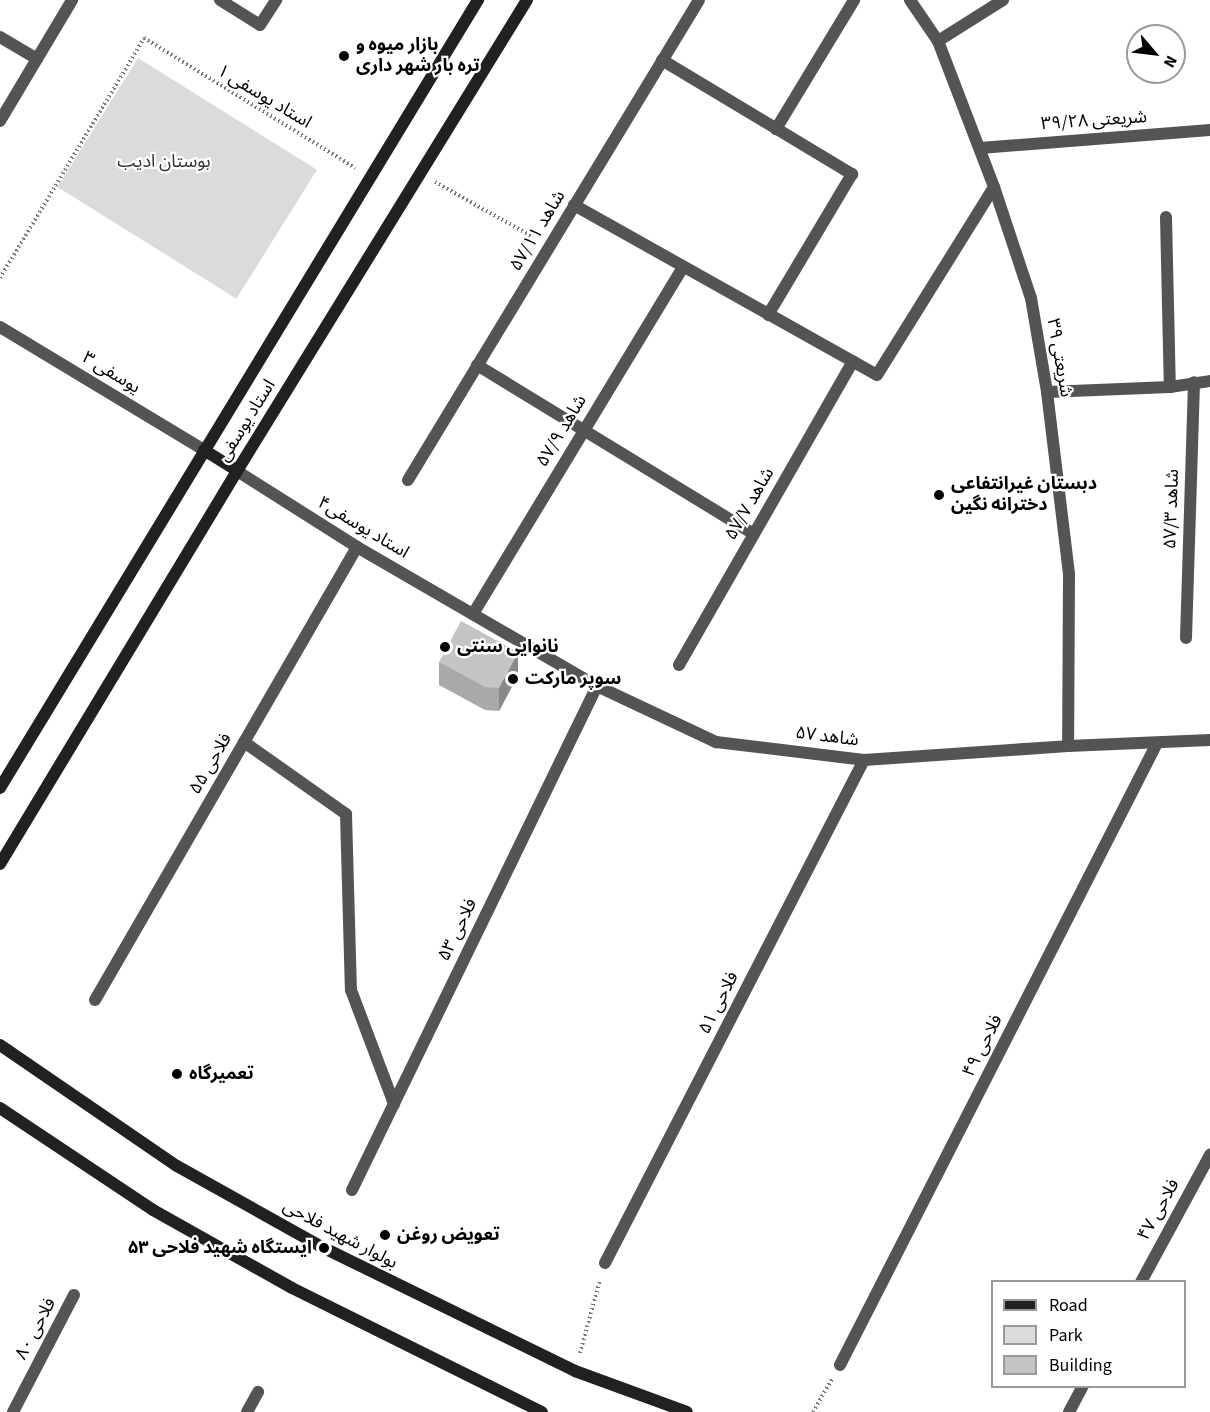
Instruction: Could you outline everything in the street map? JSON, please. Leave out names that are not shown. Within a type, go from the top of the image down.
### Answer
[{"type":"street","points":[[0,122],[72,0]]},
{"type":"street","points":[[220,0],[261,25],[276,0]]},
{"type":"street","name":"استاد یوسفی","points":[[0,788],[478,0]]},
{"type":"street","name":"استاد یوسفی","points":[[0,864],[237,471],[422,174],[527,0]]},
{"type":"street","name":"شاهد ۵۷/۱۱","points":[[408,480],[699,0]]},
{"type":"street","points":[[776,129],[854,0]]},
{"type":"street","name":"شریعتی ۳۹","points":[[910,0],[938,41],[980,148],[1031,298],[1047,392],[1069,574],[1068,746]]},
{"type":"street","points":[[938,41],[1003,0]]},
{"type":"street","points":[[0,37],[37,59]]},
{"type":"street","points":[[663,60],[852,174],[768,315]]},
{"type":"street","name":"شریعتی ۳۹/۲۸","points":[[980,148],[1210,130]]},
{"type":"street","points":[[574,205],[877,375],[994,187]]},
{"type":"street","points":[[1166,217],[1170,387]]},
{"type":"street","name":"شاهد ۵۷/۹","points":[[472,614],[683,267]]},
{"type":"street","name":"یوسفی ۳","points":[[0,327],[204,450]]},
{"type":"street","name":"شاهد ۵۷/۷","points":[[679,664],[853,361]]},
{"type":"street","points":[[477,365],[754,534]]},
{"type":"street","points":[[1047,392],[1170,387],[1210,381]]},
{"type":"street","name":"شاهد ۵۷/۳","points":[[1186,638],[1194,382]]},
{"type":"street","points":[[204,450],[237,471]]},
{"type":"street","name":"استاد یوسفی۴","points":[[237,471],[472,614]]},
{"type":"street","name":"فلاحی ۵۵","points":[[95,1000],[357,546]]},
{"type":"street","name":"شاهد ۵۷","points":[[472,614],[597,686],[716,742],[864,760],[1068,746],[1210,740]]},
{"type":"street","name":"فلاحی ۵۳","points":[[352,1190],[597,686]]},
{"type":"street","points":[[244,742],[346,814],[351,990],[394,1104]]},
{"type":"street","name":"فلاحی ۴۹","points":[[840,1365],[1157,743]]},
{"type":"street","name":"فلاحی ۵۱","points":[[605,1263],[864,760]]},
{"type":"street","name":"بولوار شهید فلاحی","points":[[0,1045],[177,1166],[334,1254],[575,1371],[687,1412]]},
{"type":"street","points":[[0,1108],[153,1210],[292,1288],[542,1412]]},
{"type":"street","name":"فلاحی ۴۷","points":[[1141,1280],[1210,1155]]},
{"type":"street","name":"فلاحی ۸۰","points":[[13,1412],[74,1295]]},
{"type":"street","points":[[1069,1412],[1082,1388]]},
{"type":"street","points":[[247,1412],[258,1392]]},
{"type":"path","name":"استاد یوسفی ۱","points":[[0,278],[144,38],[371,178]]},
{"type":"path","points":[[422,174],[549,246]]},
{"type":"path","points":[[575,1371],[605,1263]]},
{"type":"path","points":[[813,1412],[840,1365]]},
{"type":"green space","name":"بوستان ادیب","points":[[138,58],[317,170],[236,299],[57,187]]},
{"type":"building","points":[[461,621],[518,652],[499,688],[485,687],[439,662]]},
{"type":"place","name":"بازار میوه و تره بار شهر داری","points":[[344,56]]},
{"type":"place","name":"دبستان غیرانتفاعی دخترانه نگین","points":[[939,495]]},
{"type":"place","name":"نانوایی سنتی","points":[[445,647]]},
{"type":"place","name":"سوپر مارکت","points":[[513,679]]},
{"type":"place","name":"تعمیرگاه","points":[[177,1074]]},
{"type":"place","name":"تعویض روغن","points":[[385,1235]]},
{"type":"place","name":"ایستگاه شهید فلاحی ۵۳","points":[[324,1248]]}]
